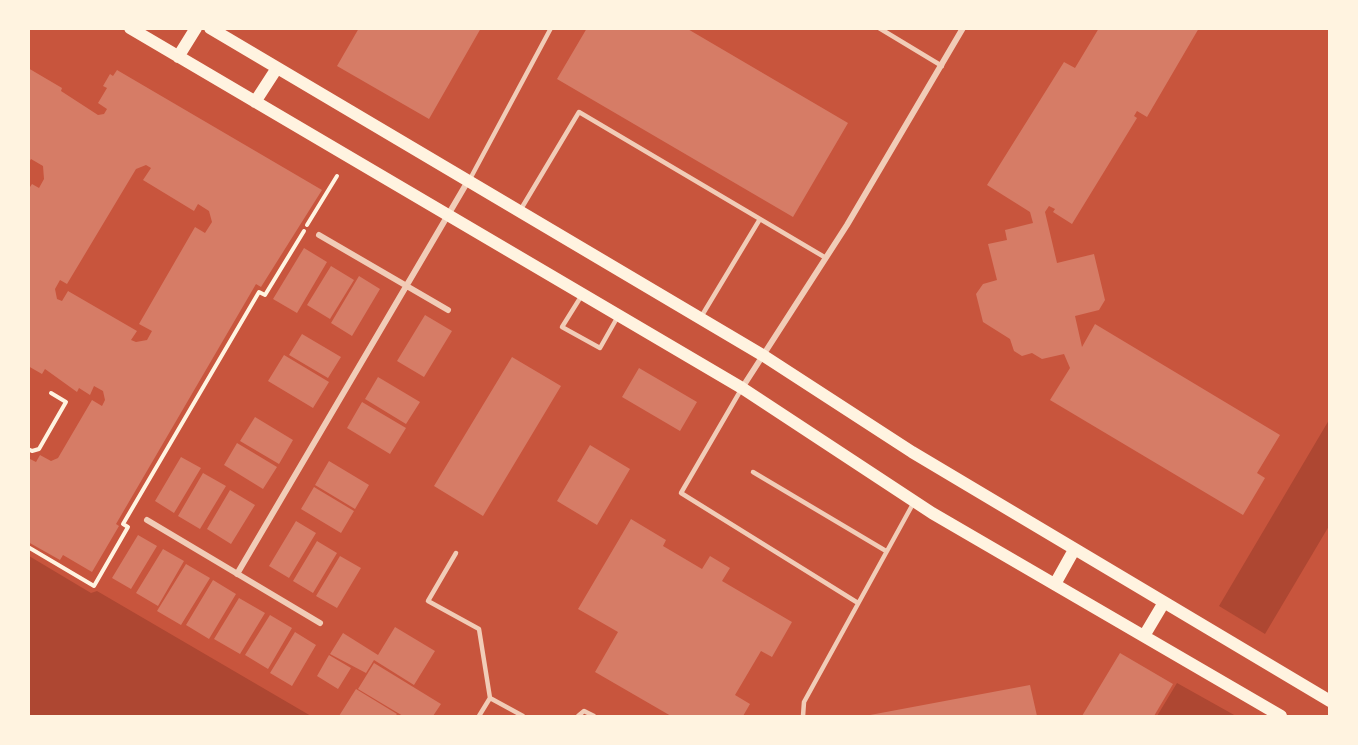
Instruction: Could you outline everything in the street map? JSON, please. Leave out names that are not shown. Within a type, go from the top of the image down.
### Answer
[{"type":"main road","points":[[130,28],[742,388],[914,501],[1281,717]]},
{"type":"main road","points":[[178,57],[196,28]]},
{"type":"main road","points":[[210,28],[764,356],[912,452],[1163,604],[1329,701]]},
{"type":"main road","points":[[255,102],[277,68]]},
{"type":"main road","points":[[1055,584],[1074,550]]},
{"type":"main road","points":[[1144,636],[1163,604]]},
{"type":"street","points":[[742,388],[826,258],[963,28]]},
{"type":"street","points":[[237,574],[468,181]]},
{"type":"street","points":[[319,235],[448,310]]},
{"type":"street","points":[[147,520],[320,623]]},
{"type":"lane","points":[[468,181],[551,28]]},
{"type":"lane","points":[[879,28],[942,66]]},
{"type":"lane","points":[[519,211],[579,112],[826,258]]},
{"type":"lane","points":[[700,318],[760,219]]},
{"type":"lane","points":[[582,295],[562,327],[600,348],[618,316]]},
{"type":"lane","points":[[742,388],[681,493],[858,603]]},
{"type":"lane","points":[[753,472],[886,551]]},
{"type":"lane","points":[[802,717],[804,702],[914,501]]},
{"type":"lane","points":[[456,553],[428,601],[479,629],[490,698],[479,717]]},
{"type":"lane","points":[[490,698],[523,717]]},
{"type":"lane","points":[[578,717],[584,711],[594,717]]},
{"type":"path","points":[[28,547],[93,586],[128,527],[123,524],[259,292],[265,295],[337,176]]},
{"type":"path","points":[[28,448],[32,451],[39,449],[66,402],[51,393]]},
{"type":"shaded area","points":[[1329,420],[1329,526],[1265,634],[1219,606]]},
{"type":"shaded area","points":[[29,556],[91,593],[97,591],[311,716],[29,716]]},
{"type":"shaded area","points":[[1177,683],[1236,716],[1157,716]]},
{"type":"building","points":[[359,28],[481,28],[429,119],[337,66]]},
{"type":"building","points":[[587,28],[686,28],[848,123],[793,217],[557,79]]},
{"type":"building","points":[[1099,28],[1199,28],[1147,117],[1137,111],[1134,116],[1137,118],[1072,224],[1053,212],[1055,209],[1049,206],[1045,212],[1057,263],[1094,254],[1105,300],[1099,310],[1075,316],[1082,347],[1095,324],[1280,435],[1257,473],[1265,478],[1243,515],[1050,400],[1070,368],[1064,354],[1042,359],[1032,353],[1022,356],[1014,351],[1010,339],[983,322],[976,294],[983,284],[997,280],[988,244],[1007,240],[1005,230],[1033,223],[1030,212],[987,185],[1064,62],[1075,68]]},
{"type":"building","points":[[28,68],[62,88],[61,91],[98,115],[104,114],[107,109],[98,103],[107,88],[103,86],[110,74],[113,76],[117,70],[322,190],[261,287],[256,284],[116,524],[119,526],[92,572],[63,555],[60,560],[28,542],[28,458],[36,462],[40,455],[51,461],[58,458],[92,400],[102,406],[105,400],[103,391],[94,386],[90,395],[79,388],[77,392],[45,369],[42,374],[28,366],[28,190],[32,184],[39,188],[44,179],[43,166],[31,159],[28,164]],"holes":[[[146,165],[151,168],[143,180],[194,211],[198,204],[209,211],[212,222],[205,233],[195,227],[139,324],[152,331],[147,340],[136,342],[131,340],[137,331],[68,291],[62,301],[57,299],[55,289],[60,280],[67,284],[136,169]]]},
{"type":"building","points":[[304,248],[327,262],[297,313],[273,299]]},
{"type":"building","points":[[331,266],[354,280],[330,319],[307,305]]},
{"type":"building","points":[[359,276],[380,289],[352,336],[331,323]]},
{"type":"building","points":[[425,315],[452,331],[424,377],[397,361]]},
{"type":"building","points":[[302,334],[341,357],[328,378],[289,355]]},
{"type":"building","points":[[284,355],[329,382],[313,408],[268,381]]},
{"type":"building","points":[[512,357],[561,386],[483,516],[434,486]]},
{"type":"building","points":[[639,368],[697,402],[680,431],[622,397]]},
{"type":"building","points":[[378,377],[420,402],[406,424],[365,399]]},
{"type":"building","points":[[362,402],[406,428],[390,454],[347,428]]},
{"type":"building","points":[[255,417],[293,440],[279,464],[240,441]]},
{"type":"building","points":[[237,443],[277,467],[263,489],[224,465]]},
{"type":"building","points":[[590,445],[630,469],[597,525],[557,501]]},
{"type":"building","points":[[181,457],[201,468],[174,513],[155,501]]},
{"type":"building","points":[[329,461],[369,485],[355,509],[315,485]]},
{"type":"building","points":[[203,473],[226,486],[200,529],[178,516]]},
{"type":"building","points":[[314,487],[354,511],[341,533],[301,509]]},
{"type":"building","points":[[230,490],[255,505],[231,544],[207,529]]},
{"type":"building","points":[[631,519],[666,540],[663,546],[702,569],[710,556],[730,568],[722,581],[792,622],[772,657],[761,651],[735,695],[750,704],[743,716],[671,716],[595,672],[618,632],[578,609]]},
{"type":"building","points":[[296,521],[316,533],[289,578],[269,566]]},
{"type":"building","points":[[138,535],[157,546],[131,589],[112,578]]},
{"type":"building","points":[[317,541],[337,553],[313,593],[293,581]]},
{"type":"building","points":[[163,549],[184,561],[158,606],[136,593]]},
{"type":"building","points":[[340,556],[361,568],[337,608],[316,596]]},
{"type":"building","points":[[186,564],[210,578],[181,625],[157,611]]},
{"type":"building","points":[[213,580],[236,594],[209,639],[186,625]]},
{"type":"building","points":[[239,598],[265,613],[240,654],[214,639]]},
{"type":"building","points":[[270,615],[292,628],[268,669],[245,655]]},
{"type":"building","points":[[395,627],[435,651],[414,685],[374,660],[366,673],[330,654],[343,633],[378,655]]},
{"type":"building","points":[[295,632],[316,645],[292,686],[270,673]]},
{"type":"building","points":[[1120,653],[1173,684],[1154,716],[1082,716]]},
{"type":"building","points":[[329,655],[351,668],[338,689],[317,676]]},
{"type":"building","points":[[374,663],[441,704],[433,716],[403,716],[358,689]]},
{"type":"building","points":[[1030,685],[1037,716],[870,715]]},
{"type":"building","points":[[356,689],[397,714],[395,716],[339,716]]}]
